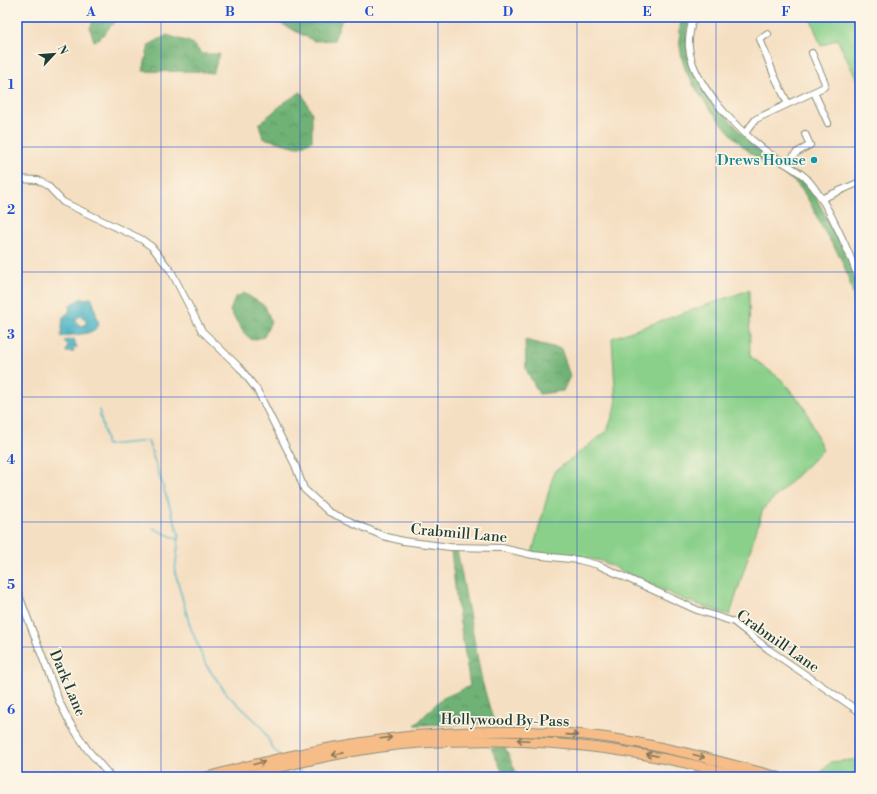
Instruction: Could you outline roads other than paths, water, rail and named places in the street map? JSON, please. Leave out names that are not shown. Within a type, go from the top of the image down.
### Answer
[{"type":"highway","name":"Hollywood By-Pass","points":[[207,777],[310,750],[346,744],[423,734],[490,731],[587,736],[636,743],[687,753],[778,777]]},
{"type":"highway","name":"Hollywood By-Pass","points":[[242,777],[313,759],[384,747],[420,743],[512,740],[584,745],[637,752],[684,761],[744,777]]},
{"type":"street","points":[[693,17],[689,37],[689,48],[698,74],[715,99],[745,132],[762,148],[805,178],[821,199],[857,263],[860,284]]},
{"type":"street","points":[[768,34],[760,38],[774,75],[788,104]]},
{"type":"street","points":[[745,132],[756,119],[824,87],[825,83],[812,53]]},
{"type":"street","points":[[814,92],[828,123]]},
{"type":"street","points":[[787,164],[796,153],[810,145],[805,134]]},
{"type":"street","name":"Crabmill Lane","points":[[17,179],[37,180],[48,186],[63,202],[141,239],[152,247],[171,271],[202,331],[240,368],[257,390],[295,465],[304,488],[329,512],[383,536],[403,541],[450,547],[502,548],[533,555],[579,560],[598,565],[697,610],[734,622],[752,638],[860,712]]},
{"type":"street","points":[[821,199],[860,182]]},
{"type":"street","name":"Dark Lane","points":[[17,590],[59,701],[70,723],[87,749],[111,777]]},
{"type":"water","points":[[92,298],[99,325],[96,329],[87,333],[61,337],[63,317],[69,312],[70,305],[80,299]],"holes":[[[80,316],[86,319],[86,324],[82,326],[77,323],[76,319]]]},
{"type":"water","points":[[74,339],[77,348],[73,346],[74,352],[66,352],[68,345],[64,341]]},
{"type":"waterway","points":[[99,410],[107,445],[148,441],[179,535],[175,572],[190,626],[206,665],[227,694],[261,726],[274,750],[279,754]]},
{"type":"waterway","points":[[153,528],[179,540]]},
{"type":"waterway","points":[[295,767],[308,777]]},
{"type":"place","name":"Drews House","points":[[814,160]]}]
